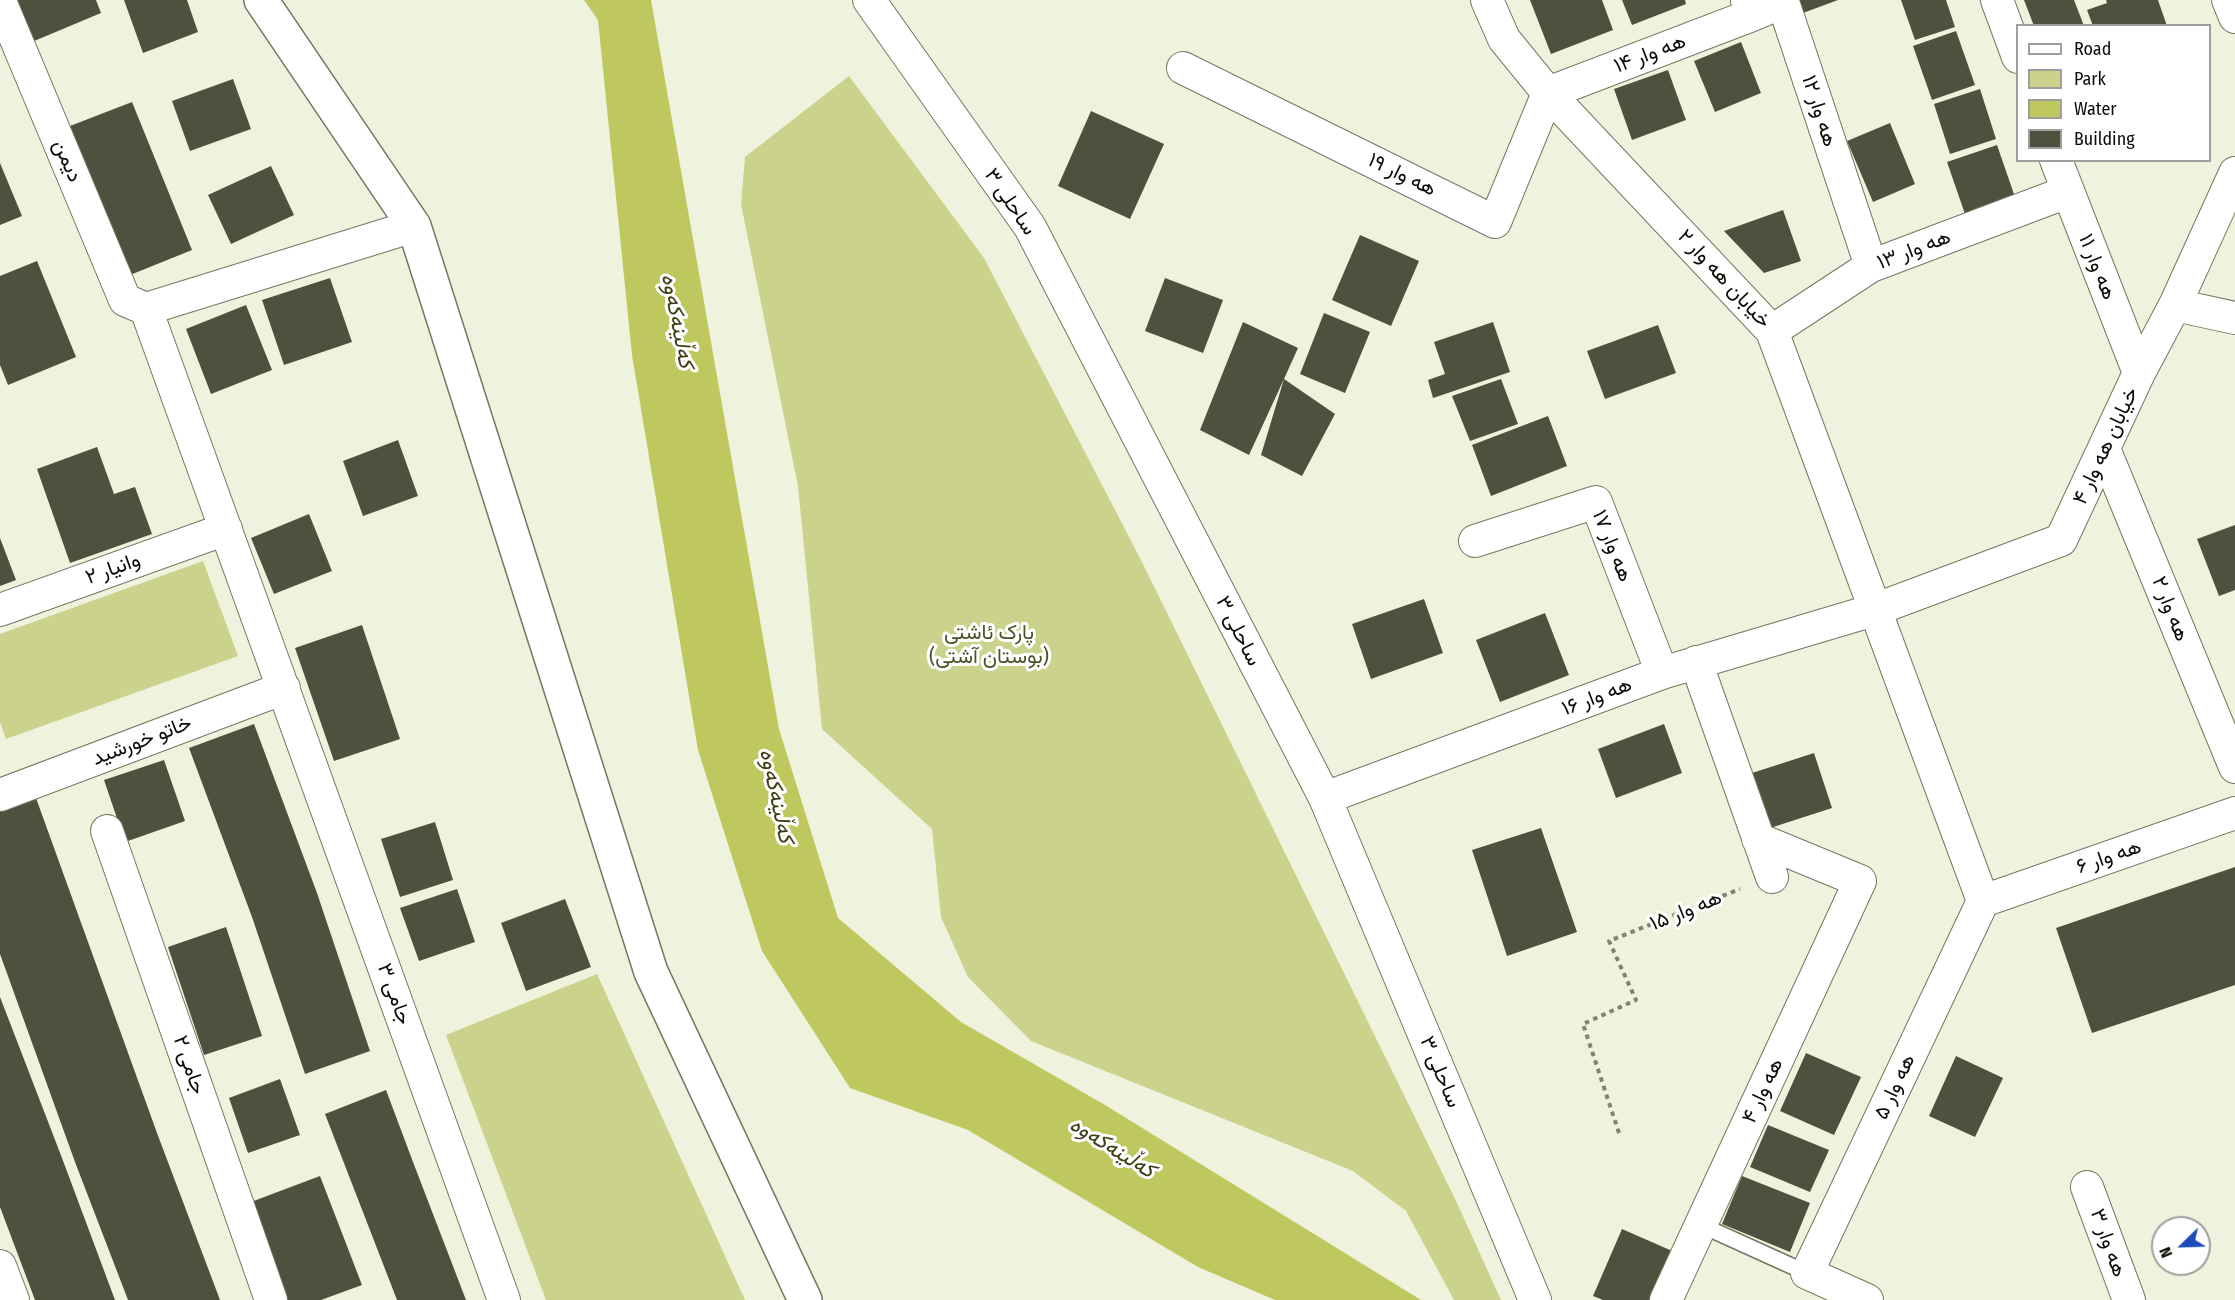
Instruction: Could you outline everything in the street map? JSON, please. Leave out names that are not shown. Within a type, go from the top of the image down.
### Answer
[{"type":"street","points":[[261,0],[414,226],[651,972],[805,1300]]},
{"type":"street","name":"ساحلی ۳","points":[[869,0],[1030,227],[1325,798],[1535,1300]]},
{"type":"street","name":"خیابان هه وار ۲","points":[[1487,0],[1504,39],[1548,93],[1772,331],[1983,901]]},
{"type":"street","points":[[1996,0],[2016,52]]},
{"type":"street","points":[[2229,0],[2235,17]]},
{"type":"street","name":"دیمن","points":[[0,1],[125,300],[146,309]]},
{"type":"street","name":"هه وار ۱۲","points":[[1750,7],[1783,2],[1871,266]]},
{"type":"street","name":"هه وار ۱۴","points":[[1548,93],[1750,7]]},
{"type":"street","name":"هه وار ۱۹","points":[[1183,68],[1495,222],[1548,93]]},
{"type":"street","name":"هه وار ۱۱","points":[[2057,162],[2139,373]]},
{"type":"street","name":"خیابان هه وار ۴","points":[[1874,610],[2061,540],[2105,451],[2139,373],[2175,305],[2235,173]]},
{"type":"street","name":"هه وار ۱۳","points":[[1772,331],[1871,266],[2067,192]]},
{"type":"street","points":[[146,309],[414,226]]},
{"type":"street","points":[[2175,305],[2235,318]]},
{"type":"street","name":"جامی ۳","points":[[146,309],[504,1300]]},
{"type":"street","name":"هه وار ۲","points":[[2105,451],[2235,767]]},
{"type":"street","name":"هه وار ۱۷","points":[[1475,541],[1596,502],[1662,673]]},
{"type":"street","name":"وانیار ۲","points":[[0,610],[226,529]]},
{"type":"street","name":"هه وار ۱۶","points":[[1325,798],[1662,673],[1874,610]]},
{"type":"street","points":[[1696,662],[1772,877]]},
{"type":"street","name":"خاتو خورشید","points":[[0,795],[284,688]]},
{"type":"street","name":"هه وار ۶","points":[[1983,901],[2235,813]]},
{"type":"street","name":"جامی ۲","points":[[107,831],[271,1300]]},
{"type":"street","name":"هه وار ۴","points":[[1666,1300],[1860,881],[1758,839]]},
{"type":"street","name":"هه وار ۵","points":[[1807,1273],[1983,901]]},
{"type":"street","name":"هه وار ۳","points":[[2087,1187],[2129,1300]]},
{"type":"street","points":[[0,1266],[13,1300]]},
{"type":"street","points":[[1807,1273],[1867,1300]]},
{"type":"lane","points":[[1701,1225],[1807,1273]]},
{"type":"path","name":"هه وار ۱۵","points":[[1619,1133],[1583,1024],[1636,1000],[1610,941],[1772,877]]},
{"type":"green space","name":"پارک ئاشتی (بوستان آشتی)","points":[[849,76],[984,258],[1141,560],[1457,1203],[1501,1300],[1454,1300],[1406,1211],[1353,1171],[1031,1041],[968,977],[941,917],[932,829],[822,729],[798,486],[741,204],[745,157]]},
{"type":"green space","points":[[203,561],[238,656],[6,739],[0,722],[0,634]]},
{"type":"green space","points":[[597,974],[745,1300],[546,1300],[446,1035]]},
{"type":"water","name":"کەڵینەکەوە","points":[[584,0],[651,0],[779,729],[838,918],[961,1022],[1105,1105],[1421,1300],[1275,1300],[1198,1267],[968,1130],[850,1088],[762,951],[698,750],[632,355],[598,20]]},
{"type":"building","points":[[9,0],[96,0],[101,13],[27,44]]},
{"type":"building","points":[[124,0],[187,0],[198,32],[143,53]]},
{"type":"building","points":[[1530,0],[1602,0],[1613,30],[1551,54]]},
{"type":"building","points":[[1622,0],[1685,0],[1686,4],[1632,25]]},
{"type":"building","points":[[1798,0],[1838,0],[1803,13]]},
{"type":"building","points":[[1901,0],[1946,0],[1955,27],[1915,40]]},
{"type":"building","points":[[2024,0],[2074,0],[2083,24],[2033,24]]},
{"type":"building","points":[[2106,0],[2158,0],[2166,24],[2092,24],[2087,10],[2107,3]]},
{"type":"building","points":[[1956,31],[1975,85],[1932,100],[1913,46]]},
{"type":"building","points":[[1741,42],[1761,93],[1715,112],[1694,61]]},
{"type":"building","points":[[1668,70],[1686,120],[1632,140],[1614,89]]},
{"type":"building","points":[[233,79],[251,129],[190,151],[172,101]]},
{"type":"building","points":[[1980,89],[1996,139],[1950,154],[1934,104]]},
{"type":"building","points":[[132,102],[192,250],[130,275],[70,126]]},
{"type":"building","points":[[1091,111],[1164,144],[1130,219],[1058,186]]},
{"type":"building","points":[[1890,123],[1915,184],[1873,202],[1847,141]]},
{"type":"building","points":[[1997,145],[2016,200],[1966,217],[1947,162]]},
{"type":"building","points":[[0,163],[22,216],[0,225]]},
{"type":"building","points":[[271,166],[294,215],[231,244],[208,195]]},
{"type":"building","points":[[1783,210],[1801,261],[1764,273],[1724,231]]},
{"type":"building","points":[[1360,235],[1419,261],[1391,326],[1332,300]]},
{"type":"building","points":[[37,261],[76,357],[8,385],[0,365],[0,276]]},
{"type":"building","points":[[330,278],[352,342],[284,365],[262,300]]},
{"type":"building","points":[[1165,278],[1223,300],[1203,353],[1145,331]]},
{"type":"building","points":[[246,305],[272,370],[211,394],[186,329]]},
{"type":"building","points":[[1324,313],[1370,332],[1345,393],[1300,374]]},
{"type":"building","points":[[1243,322],[1298,348],[1249,455],[1200,430]]},
{"type":"building","points":[[1493,322],[1510,372],[1433,398],[1428,380],[1445,374],[1434,342]]},
{"type":"building","points":[[1658,325],[1676,373],[1605,399],[1587,351]]},
{"type":"building","points":[[1284,379],[1335,414],[1302,476],[1261,455]]},
{"type":"building","points":[[1501,379],[1518,424],[1470,441],[1452,396]]},
{"type":"building","points":[[1548,416],[1567,466],[1491,496],[1472,445]]},
{"type":"building","points":[[398,440],[418,496],[363,516],[343,461]]},
{"type":"building","points":[[97,447],[114,494],[135,487],[152,534],[70,563],[37,469]]},
{"type":"building","points":[[309,514],[332,571],[274,594],[251,538]]},
{"type":"building","points":[[2235,525],[2235,590],[2219,596],[2197,539]]},
{"type":"building","points":[[0,538],[16,580],[0,586]]},
{"type":"building","points":[[1424,599],[1443,653],[1371,679],[1352,624]]},
{"type":"building","points":[[1545,613],[1569,675],[1500,702],[1476,640]]},
{"type":"building","points":[[362,625],[400,739],[334,761],[295,648]]},
{"type":"building","points":[[254,724],[317,893],[370,1051],[305,1074],[252,917],[189,748]]},
{"type":"building","points":[[1664,724],[1682,773],[1616,798],[1598,749]]},
{"type":"building","points":[[1814,753],[1832,808],[1764,830],[1746,775]]},
{"type":"building","points":[[164,760],[185,821],[125,842],[104,780]]},
{"type":"building","points":[[36,798],[220,1300],[128,1300],[75,1162],[0,954],[0,811]]},
{"type":"building","points":[[435,822],[453,880],[400,897],[381,839]]},
{"type":"building","points":[[1541,828],[1577,932],[1507,956],[1472,850]]},
{"type":"building","points":[[2235,867],[2235,985],[2092,1033],[2056,928]]},
{"type":"building","points":[[457,889],[475,942],[419,961],[400,908]]},
{"type":"building","points":[[565,899],[591,967],[526,991],[501,923]]},
{"type":"building","points":[[226,927],[262,1036],[204,1055],[168,947]]},
{"type":"building","points":[[0,997],[115,1300],[35,1300],[0,1207]]},
{"type":"building","points":[[1806,1053],[1861,1077],[1834,1135],[1780,1111]]},
{"type":"building","points":[[1956,1056],[2003,1078],[1975,1137],[1929,1116]]},
{"type":"building","points":[[280,1079],[300,1135],[248,1153],[229,1098]]},
{"type":"building","points":[[386,1090],[466,1300],[397,1300],[325,1114]]},
{"type":"building","points":[[1768,1125],[1829,1150],[1810,1192],[1750,1167]]},
{"type":"building","points":[[320,1176],[362,1285],[321,1300],[288,1300],[251,1202]]},
{"type":"building","points":[[1742,1176],[1810,1203],[1790,1252],[1722,1224]]},
{"type":"building","points":[[1622,1229],[1679,1254],[1659,1300],[1603,1300],[1593,1296]]}]
